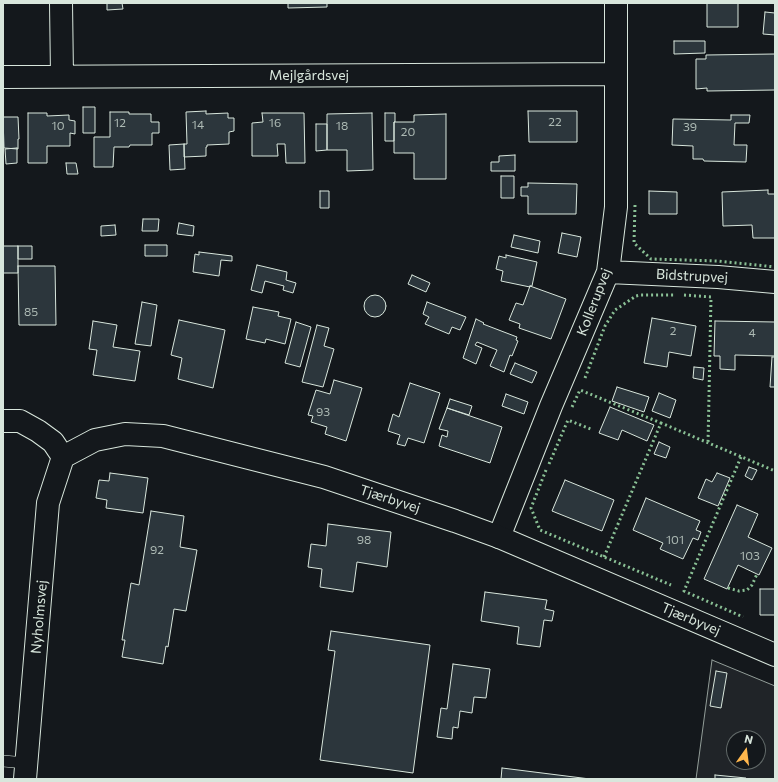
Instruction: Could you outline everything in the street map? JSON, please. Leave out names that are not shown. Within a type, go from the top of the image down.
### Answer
[{"type":"street","points":[[61,3],[62,76]]},
{"type":"street","name":"Kollerupvej","points":[[499,537],[551,406],[608,272],[616,207],[616,3]]},
{"type":"street","name":"Mejlgårdsvej","points":[[3,77],[616,74]]},
{"type":"street","name":"Bidstrupvej","points":[[608,272],[718,277],[775,282]]},
{"type":"street","points":[[3,421],[20,421],[38,431],[53,442],[63,457]]},
{"type":"street","name":"Tjærbyvej","points":[[63,457],[95,440],[125,434],[163,436],[324,477],[448,518],[499,537],[775,655]]},
{"type":"street","name":"Nyholmsvej","points":[[26,771],[48,503],[63,457]]},
{"type":"lane","points":[[3,761],[26,771]]},
{"type":"shaded area","points":[[712,660],[775,686],[775,779],[696,779]]},
{"type":"building","points":[[107,3],[122,3],[123,9],[107,10]]},
{"type":"building","points":[[288,3],[327,3],[327,7],[288,8]]},
{"type":"building","points":[[707,3],[738,3],[738,27],[707,27]]},
{"type":"building","points":[[765,12],[775,13],[775,35],[763,34]]},
{"type":"building","points":[[674,41],[705,41],[705,53],[674,54]]},
{"type":"building","points":[[775,54],[775,90],[707,91],[707,88],[696,89],[696,59],[706,59],[706,55]]},
{"type":"building","points":[[83,107],[95,107],[95,133],[83,133]]},
{"type":"building","points":[[206,111],[206,114],[228,113],[228,118],[234,118],[234,131],[229,132],[229,144],[207,145],[206,156],[184,157],[184,144],[187,144],[186,112]]},
{"type":"building","points":[[528,111],[577,111],[577,142],[529,142]]},
{"type":"building","points":[[110,112],[151,114],[151,122],[159,122],[159,133],[152,133],[152,145],[114,147],[113,167],[94,167],[94,137],[110,137]]},
{"type":"building","points":[[28,113],[47,113],[47,116],[69,115],[69,120],[75,121],[75,134],[70,133],[70,146],[47,146],[47,163],[28,163]]},
{"type":"building","points":[[262,113],[304,113],[305,163],[286,163],[285,144],[277,144],[278,156],[252,156],[252,123],[263,122]]},
{"type":"building","points":[[372,113],[373,170],[347,171],[347,150],[327,150],[327,114]]},
{"type":"building","points":[[385,113],[395,113],[394,141],[385,141]]},
{"type":"building","points":[[446,114],[446,179],[414,179],[414,153],[394,153],[394,122],[414,122],[414,115]]},
{"type":"building","points":[[731,115],[750,115],[749,123],[735,123],[734,145],[747,145],[746,162],[704,161],[703,159],[693,159],[693,146],[672,145],[673,119],[731,120]]},
{"type":"building","points":[[3,117],[18,117],[18,149],[4,148]]},
{"type":"building","points":[[316,124],[327,124],[327,150],[316,151]]},
{"type":"building","points":[[184,144],[185,169],[170,170],[169,145]]},
{"type":"building","points":[[17,148],[17,163],[6,164],[5,149]]},
{"type":"building","points":[[515,155],[515,171],[491,171],[491,162],[499,162],[499,156]]},
{"type":"building","points":[[66,163],[76,163],[78,174],[67,174]]},
{"type":"building","points":[[501,176],[514,176],[514,198],[501,198]]},
{"type":"building","points":[[528,183],[577,184],[576,214],[528,214],[528,196],[521,196],[521,187],[528,187]]},
{"type":"building","points":[[768,190],[768,194],[775,194],[775,238],[753,238],[752,225],[723,226],[722,192]]},
{"type":"building","points":[[320,191],[329,191],[329,208],[320,208]]},
{"type":"building","points":[[649,191],[677,192],[677,214],[649,214]]},
{"type":"building","points":[[143,219],[159,219],[158,231],[142,231]]},
{"type":"building","points":[[179,223],[194,226],[193,236],[177,234]]},
{"type":"building","points":[[115,225],[116,235],[101,236],[101,226]]},
{"type":"building","points":[[562,233],[581,237],[577,257],[558,253]]},
{"type":"building","points":[[514,235],[540,241],[538,253],[511,247]]},
{"type":"building","points":[[145,245],[167,245],[167,256],[145,256]]},
{"type":"building","points":[[3,246],[18,246],[18,273],[3,273]]},
{"type":"building","points":[[18,246],[32,246],[32,259],[18,259]]},
{"type":"building","points":[[199,252],[232,256],[232,261],[221,260],[219,276],[193,272],[195,254],[199,255]]},
{"type":"building","points":[[506,255],[537,262],[532,286],[530,287],[501,281],[503,271],[496,269],[499,256],[506,258]]},
{"type":"building","points":[[257,265],[287,272],[286,280],[296,283],[293,293],[283,290],[284,286],[265,281],[262,293],[251,290]]},
{"type":"building","points":[[18,266],[55,266],[56,325],[19,325]]},
{"type":"building","points":[[412,275],[430,283],[426,292],[408,284]]},
{"type":"building","points":[[530,286],[566,299],[551,339],[519,328],[520,324],[509,320],[516,303],[523,305]]},
{"type":"building","points":[[371,295],[379,295],[386,302],[386,310],[379,317],[371,317],[364,310],[364,302]]},
{"type":"building","points":[[142,302],[157,305],[151,346],[135,344]]},
{"type":"building","points":[[427,302],[466,317],[460,330],[452,327],[449,334],[425,324],[429,317],[423,314]]},
{"type":"building","points":[[253,307],[279,312],[278,316],[291,319],[285,344],[266,339],[265,343],[246,339]]},
{"type":"building","points":[[652,318],[696,326],[691,356],[669,352],[667,367],[644,363]]},
{"type":"building","points":[[476,319],[484,323],[483,324],[517,337],[516,340],[518,341],[512,356],[510,355],[504,372],[490,366],[497,350],[477,342],[475,345],[482,348],[476,364],[463,358]]},
{"type":"building","points":[[179,320],[225,330],[213,388],[178,379],[182,358],[171,355]]},
{"type":"building","points":[[93,321],[117,325],[113,347],[140,351],[135,381],[93,375],[97,350],[89,349]]},
{"type":"building","points":[[715,321],[775,322],[775,356],[735,355],[735,370],[720,369],[720,356],[714,356]]},
{"type":"building","points":[[296,322],[311,327],[300,367],[285,363]]},
{"type":"building","points":[[317,325],[329,328],[324,346],[334,349],[323,387],[302,382]]},
{"type":"building","points":[[772,357],[775,357],[775,387],[770,387]]},
{"type":"building","points":[[515,363],[537,372],[532,383],[510,374]]},
{"type":"building","points":[[694,367],[704,368],[703,380],[693,378]]},
{"type":"building","points":[[334,380],[362,388],[346,441],[325,434],[327,427],[311,422],[313,416],[308,415],[316,390],[330,394]]},
{"type":"building","points":[[410,383],[440,393],[424,443],[408,438],[405,446],[397,444],[400,435],[388,431],[393,414],[399,417]]},
{"type":"building","points":[[617,387],[649,397],[644,412],[612,401]]},
{"type":"building","points":[[659,393],[676,400],[670,418],[652,411]]},
{"type":"building","points":[[506,394],[528,402],[524,414],[502,406]]},
{"type":"building","points":[[450,399],[472,406],[469,415],[447,408]]},
{"type":"building","points":[[610,407],[654,425],[647,441],[622,430],[618,440],[599,433]]},
{"type":"building","points":[[447,408],[502,427],[490,463],[439,446],[442,435],[447,437],[448,431],[439,429]]},
{"type":"building","points":[[659,442],[670,447],[666,458],[654,454]]},
{"type":"building","points":[[749,467],[757,470],[752,480],[745,476]]},
{"type":"building","points":[[110,473],[148,478],[143,513],[106,508],[107,500],[96,498],[99,480],[109,481]]},
{"type":"building","points":[[717,473],[730,478],[718,506],[698,498],[706,479],[712,482]]},
{"type":"building","points":[[565,480],[614,500],[602,531],[552,511]]},
{"type":"building","points":[[646,498],[700,521],[696,530],[701,532],[698,540],[693,538],[683,559],[660,549],[663,543],[633,530]]},
{"type":"building","points":[[737,505],[758,514],[748,537],[772,548],[759,575],[738,565],[727,589],[704,579]]},
{"type":"building","points":[[151,511],[184,516],[180,547],[197,550],[186,611],[174,609],[168,647],[166,646],[163,664],[122,657],[125,640],[122,640],[131,583],[139,585]]},
{"type":"building","points":[[328,524],[391,532],[387,567],[357,562],[353,592],[320,587],[322,569],[308,567],[311,544],[326,546]]},
{"type":"building","points":[[760,589],[775,589],[775,615],[760,615]]},
{"type":"building","points":[[485,592],[547,600],[545,609],[554,611],[552,621],[544,620],[540,647],[517,644],[519,627],[481,621]]},
{"type":"building","points":[[331,631],[430,645],[413,773],[320,760],[335,651],[328,650]]},
{"type":"building","points":[[453,664],[490,669],[486,698],[474,697],[472,713],[460,711],[458,728],[453,727],[452,739],[437,737],[441,708],[447,709]]},
{"type":"building","points":[[716,671],[727,673],[721,708],[710,706]]},
{"type":"building","points":[[502,768],[590,779],[501,779]]},
{"type":"building","points":[[715,775],[746,778],[746,779],[715,779]]},
{"type":"hedge","points":[[635,205],[634,243],[651,259],[718,261],[775,267]]},
{"type":"hedge","points":[[585,378],[605,326],[615,310],[636,296],[676,295]]},
{"type":"hedge","points":[[684,295],[711,297],[708,444]]},
{"type":"hedge","points":[[572,407],[580,390],[661,423]]},
{"type":"hedge","points":[[549,464],[568,420],[593,430]]},
{"type":"hedge","points":[[604,557],[661,423],[775,471]]},
{"type":"hedge","points":[[741,457],[684,591],[743,617]]},
{"type":"hedge","points":[[546,470],[531,508],[540,530],[671,585]]},
{"type":"hedge","points":[[728,588],[739,591],[747,590],[752,585],[757,574]]}]
